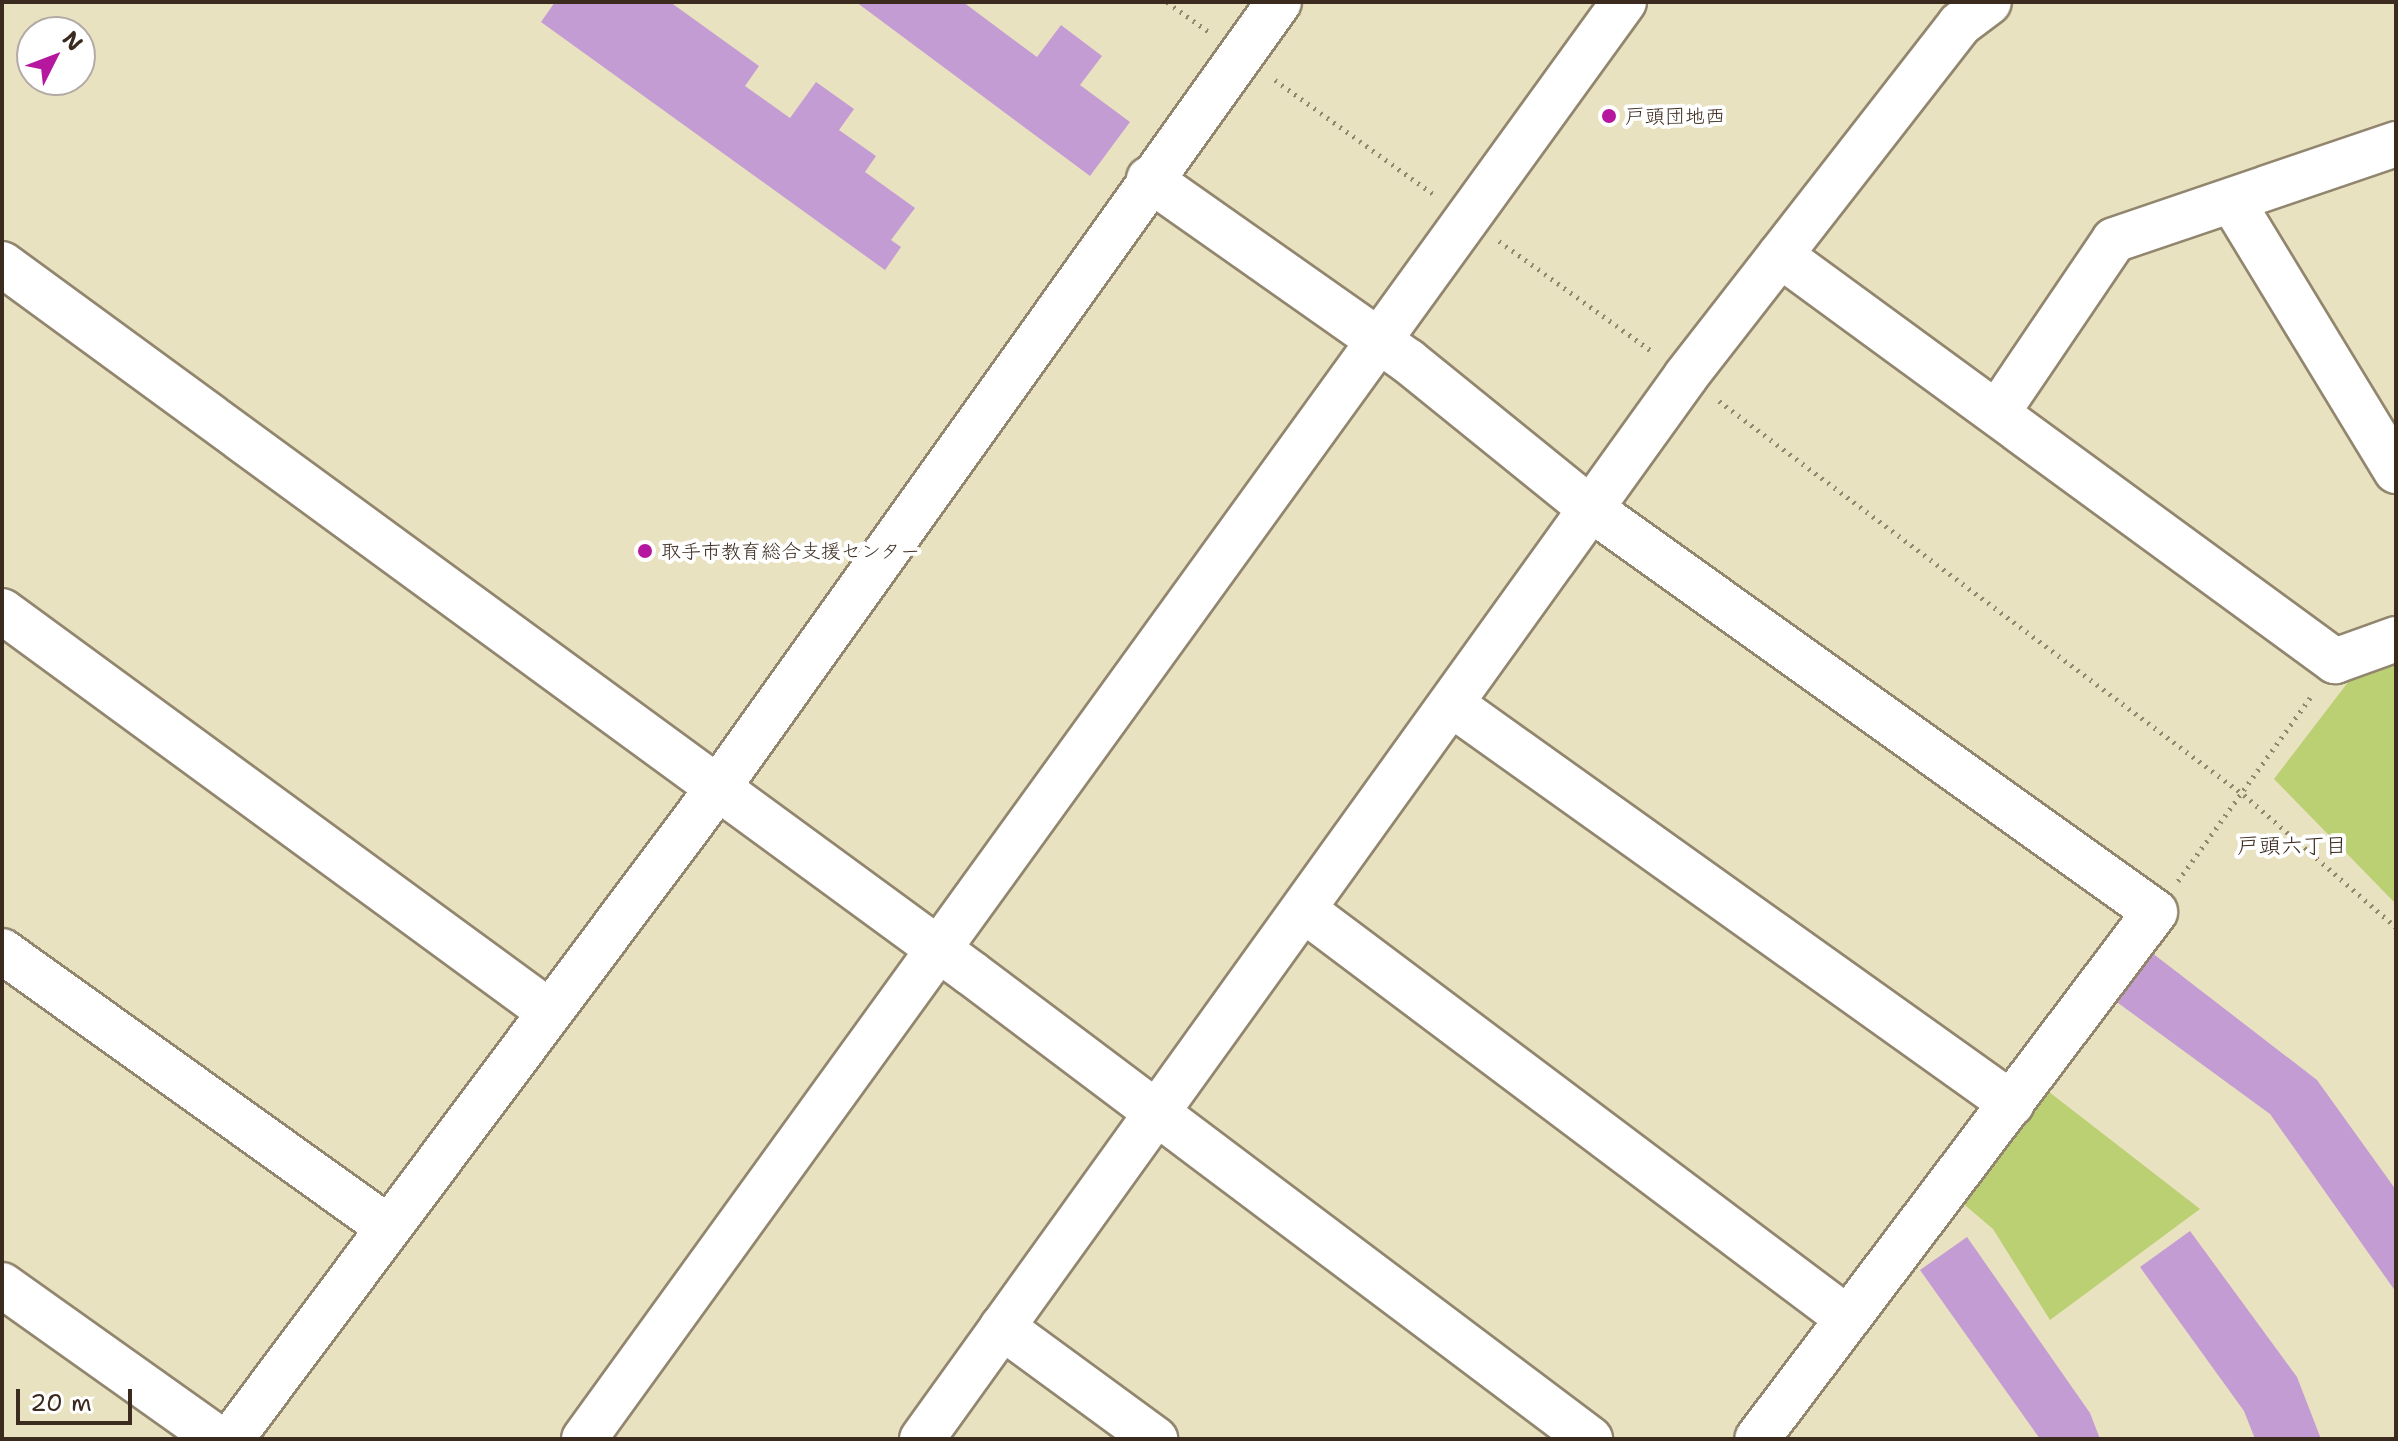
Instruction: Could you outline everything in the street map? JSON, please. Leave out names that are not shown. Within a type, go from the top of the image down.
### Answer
[{"type":"street","points":[[231,1439],[547,1010],[717,789],[1149,179],[1279,2]]},
{"type":"street","points":[[584,1439],[1377,339],[1454,209],[1624,2]]},
{"type":"street","points":[[922,1439],[1454,706],[1686,376],[1960,24],[1989,2]]},
{"type":"street","points":[[1999,410],[2114,240],[2396,144]]},
{"type":"street","points":[[1149,179],[1377,339],[1591,509],[2155,912],[1757,1439]]},
{"type":"street","points":[[2232,201],[2396,471]]},
{"type":"street","points":[[1780,255],[1999,410],[2335,661],[2396,639]]},
{"type":"street","points":[[2,264],[38,283],[1157,1112],[1590,1439]]},
{"type":"street","points":[[2,611],[547,1010]]},
{"type":"street","points":[[1454,706],[2012,1104]]},
{"type":"street","points":[[1304,910],[1847,1318]]},
{"type":"street","points":[[2,951],[387,1227]]},
{"type":"street","points":[[2,1285],[219,1439]]},
{"type":"street","points":[[1002,1327],[1155,1439]]},
{"type":"path","points":[[1167,2],[1216,37]]},
{"type":"path","points":[[1266,73],[1686,376],[2244,795],[2396,927]]},
{"type":"path","points":[[2155,912],[2244,795],[2335,661]]},
{"type":"green space","points":[[2396,658],[2396,904],[2274,779],[2352,677]]},
{"type":"green space","points":[[2031,1078],[2200,1209],[2050,1320],[1993,1229],[1946,1189]]},
{"type":"building","points":[[555,2],[670,2],[759,66],[745,86],[790,118],[816,82],[854,109],[839,130],[876,156],[865,172],[915,208],[891,240],[901,247],[885,270],[541,22]]},
{"type":"building","points":[[856,2],[963,2],[1037,57],[1061,25],[1102,56],[1080,85],[1130,122],[1090,176]]},
{"type":"building","points":[[2147,949],[2317,1080],[2396,1190],[2396,1292],[2270,1114],[2114,1000]]},
{"type":"building","points":[[2190,1231],[2297,1377],[2321,1439],[2255,1439],[2244,1411],[2140,1267]]},
{"type":"building","points":[[1967,1237],[2090,1413],[2100,1439],[2040,1439],[1920,1270]]},
{"type":"place","name":"戸頭団地西","points":[[1609,116]]},
{"type":"place","name":"取手市教育総合支援センター","points":[[645,551]]},
{"type":"district","name":"戸頭六丁目","points":[[2292,846]]}]
